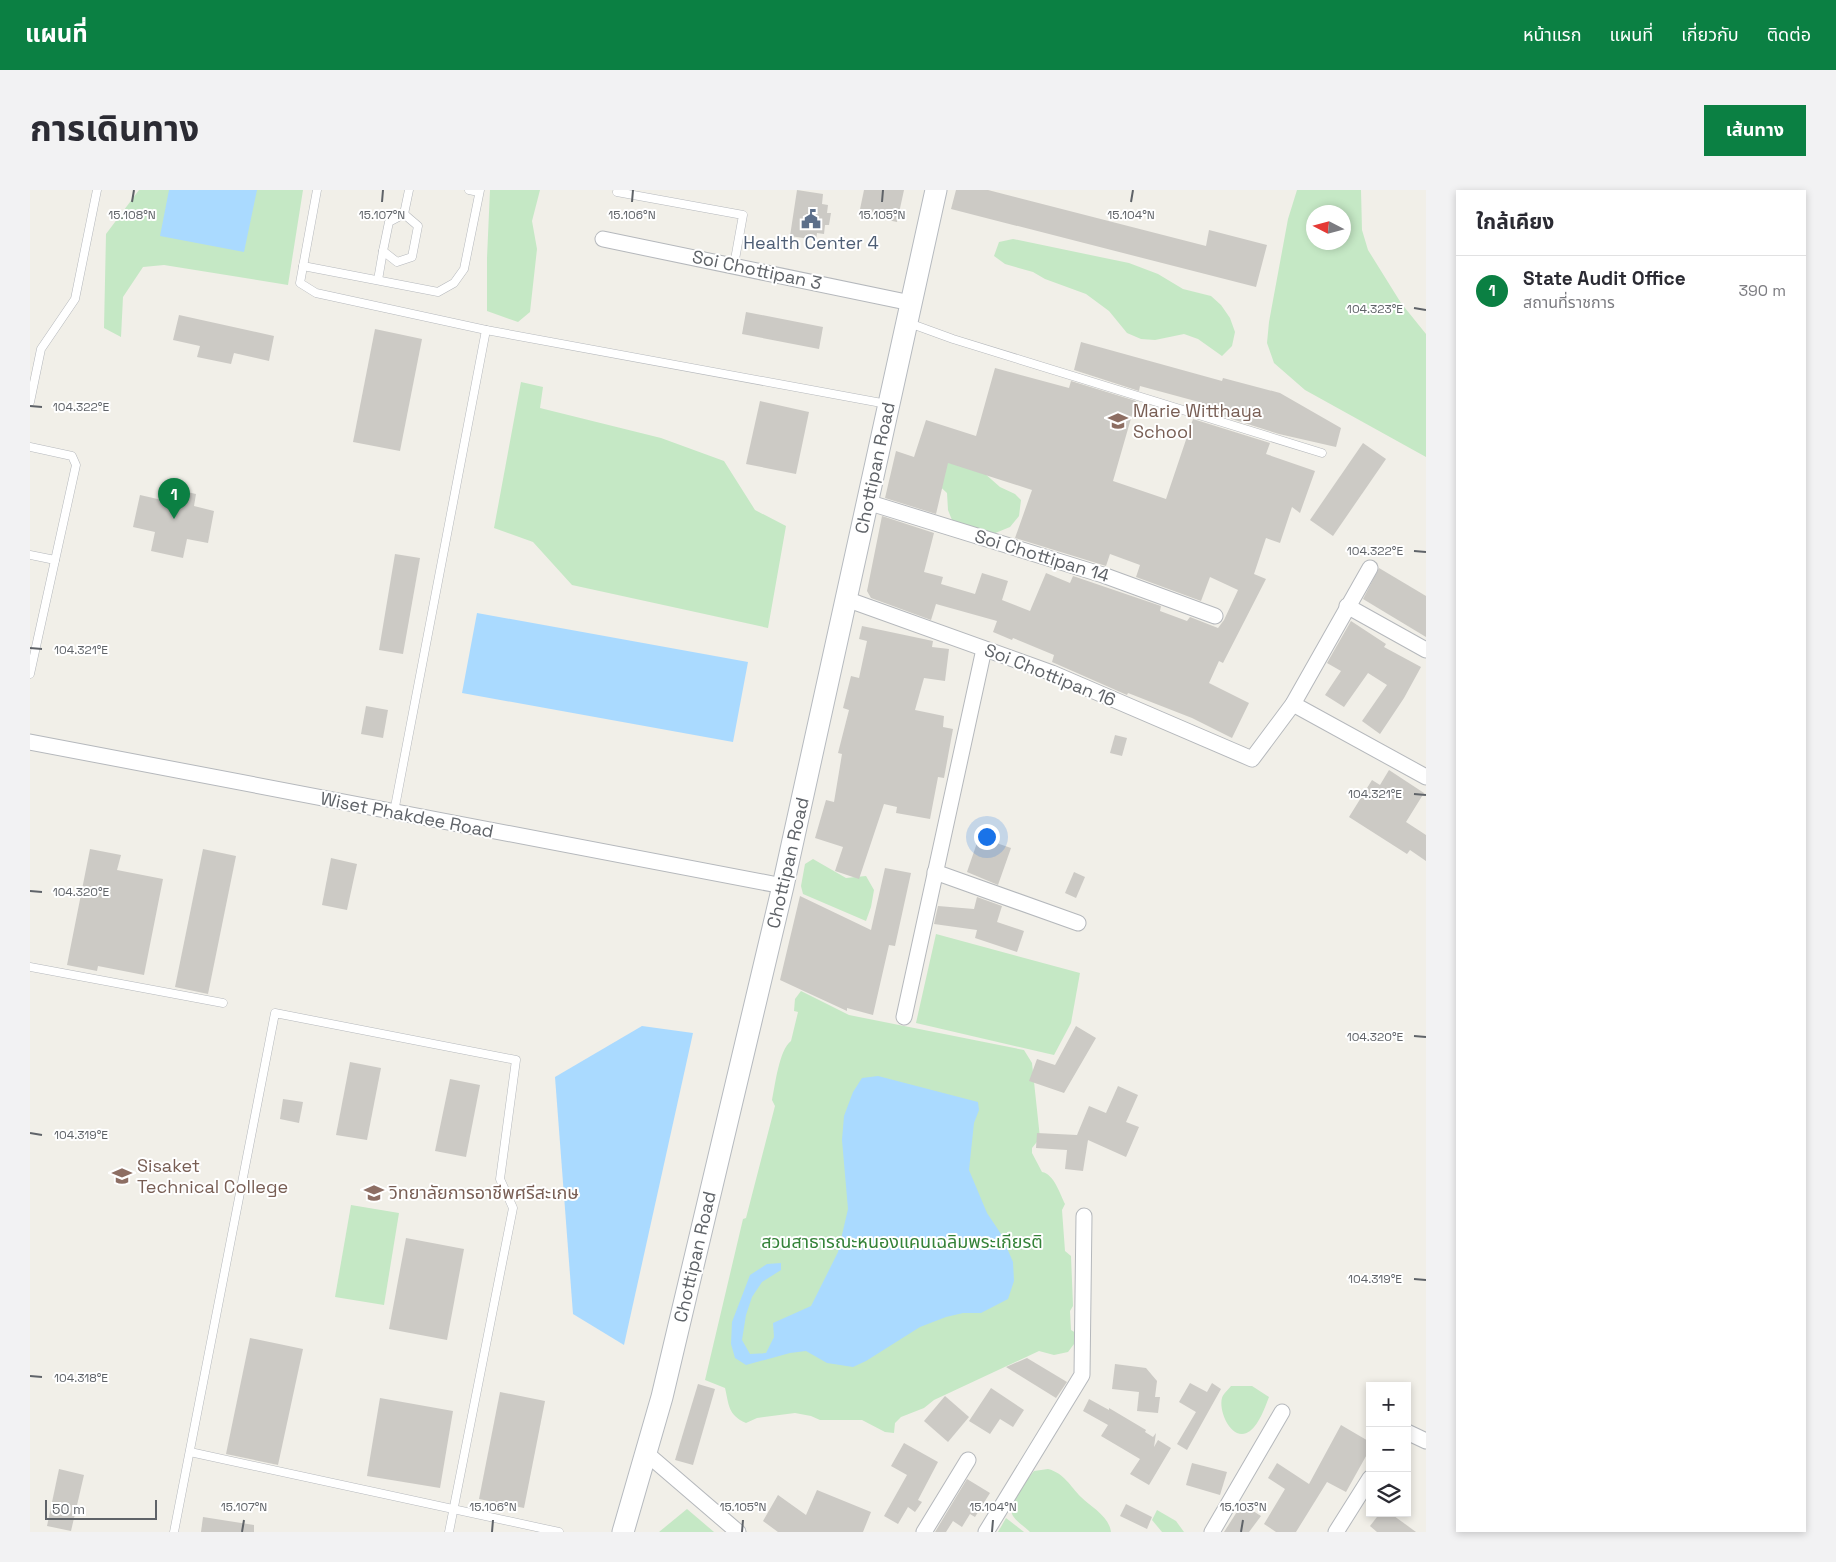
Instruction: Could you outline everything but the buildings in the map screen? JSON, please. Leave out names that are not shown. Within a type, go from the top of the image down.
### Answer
[{"type":"street","name":"Chottipan Road","points":[[623,1532],[665,1387],[783,886],[936,190]]},
{"type":"street","name":"Soi Chottipan 3","points":[[603,238],[734,265],[909,313]]},
{"type":"street","name":"Soi Chottipan 14","points":[[867,502],[1103,575],[1215,616]]},
{"type":"street","points":[[1370,568],[1293,704],[1426,777]]},
{"type":"street","name":"Soi Chottipan 16","points":[[846,599],[1052,673],[1252,759],[1293,704]]},
{"type":"street","points":[[1347,606],[1426,650]]},
{"type":"street","points":[[904,1017],[984,649]]},
{"type":"street","name":"Wiset Phakdee Road","points":[[30,742],[783,886]]},
{"type":"street","points":[[935,872],[1078,923]]},
{"type":"street","points":[[986,1532],[1082,1375],[1084,1216]]},
{"type":"street","points":[[1212,1532],[1282,1412]]},
{"type":"street","points":[[1411,1434],[1426,1440]]},
{"type":"street","points":[[646,1453],[738,1532]]},
{"type":"street","points":[[924,1532],[968,1460]]},
{"type":"street","points":[[1336,1532],[1366,1484]]},
{"type":"lane","points":[[30,402],[41,349],[75,300],[97,190]]},
{"type":"lane","points":[[317,190],[300,283],[316,293],[486,330],[888,405]]},
{"type":"lane","points":[[404,214],[409,190]]},
{"type":"lane","points":[[303,266],[438,292],[454,283],[464,269],[479,191],[469,190]]},
{"type":"lane","points":[[617,192],[743,215],[734,265]]},
{"type":"lane","points":[[378,280],[389,222],[404,214]]},
{"type":"lane","points":[[383,251],[397,262],[412,256],[418,226],[404,214]]},
{"type":"lane","points":[[909,313],[962,342],[1322,453]]},
{"type":"lane","points":[[394,812],[486,330]]},
{"type":"lane","points":[[30,447],[72,456],[76,466],[30,674]]},
{"type":"lane","points":[[30,555],[55,560]]},
{"type":"lane","points":[[30,967],[223,1003]]},
{"type":"lane","points":[[174,1532],[275,1013],[516,1060],[500,1179],[513,1208],[449,1532]]},
{"type":"lane","points":[[190,1452],[559,1532]]},
{"type":"green space","points":[[139,190],[303,190],[288,285],[164,265],[143,267],[123,297],[121,337],[104,328],[106,234]]},
{"type":"green space","points":[[490,190],[540,190],[532,221],[537,249],[530,312],[518,322],[487,311]]},
{"type":"green space","points":[[1297,190],[1361,190],[1362,230],[1368,250],[1401,303],[1426,334],[1426,457],[1305,390],[1274,363],[1267,343],[1269,322],[1288,219]]},
{"type":"green space","points":[[1013,239],[1129,263],[1158,274],[1183,289],[1211,296],[1221,305],[1230,318],[1235,332],[1232,346],[1222,356],[1198,339],[1184,334],[1155,340],[1141,339],[1127,333],[1109,311],[1086,294],[1045,279],[1033,272],[1005,264],[994,256],[999,242]]},
{"type":"green space","points":[[521,382],[543,387],[540,408],[661,438],[724,461],[755,510],[786,526],[768,628],[572,585],[533,542],[494,528]]},
{"type":"green space","points":[[935,462],[975,465],[1000,487],[1015,494],[1021,500],[1019,516],[1010,527],[993,534],[952,520],[948,510],[947,493],[931,478]]},
{"type":"green space","points":[[813,859],[846,878],[866,876],[874,890],[866,921],[803,894],[801,886],[805,864]]},
{"type":"green space","points":[[936,934],[1080,973],[1071,1023],[1054,1055],[916,1023]]},
{"type":"green space","name":"สวนสาธารณะหนองแคนเฉลิมพระเกียรติ","points":[[801,991],[849,1015],[1024,1050],[1032,1063],[1040,1138],[1032,1148],[1032,1153],[1042,1172],[1053,1180],[1065,1204],[1062,1210],[1065,1251],[1071,1256],[1073,1306],[1070,1311],[1071,1330],[1076,1333],[1077,1340],[1068,1352],[1054,1355],[1039,1351],[934,1400],[924,1408],[901,1417],[895,1423],[894,1433],[885,1432],[862,1420],[820,1420],[795,1413],[757,1418],[746,1423],[732,1413],[725,1388],[705,1380],[743,1219],[746,1218],[775,1106],[772,1100],[778,1069],[783,1052],[791,1041],[798,1012],[794,1011],[795,999]]},
{"type":"green space","points":[[351,1205],[399,1213],[384,1305],[335,1297]]},
{"type":"green space","points":[[1231,1386],[1252,1386],[1269,1397],[1257,1424],[1244,1434],[1238,1433],[1228,1425],[1222,1411],[1222,1398]]},
{"type":"green space","points":[[1048,1469],[1063,1477],[1081,1497],[1099,1512],[1110,1526],[1111,1532],[1030,1532],[1013,1516],[1011,1511],[1012,1505],[1017,1492],[1034,1471]]},
{"type":"green space","points":[[687,1509],[714,1532],[659,1532]]},
{"type":"green space","points":[[1157,1510],[1176,1521],[1184,1532],[1162,1532],[1152,1520]]},
{"type":"green space","points":[[1006,1518],[1024,1532],[998,1532]]},
{"type":"water","points":[[169,190],[257,190],[244,252],[160,236]]},
{"type":"water","points":[[477,613],[748,662],[733,742],[462,693]]},
{"type":"water","points":[[642,1026],[693,1033],[624,1345],[573,1314],[555,1077]]},
{"type":"water","points":[[878,1076],[978,1102],[979,1110],[974,1123],[969,1170],[987,1213],[1001,1234],[1013,1262],[1014,1281],[1008,1299],[981,1313],[963,1313],[920,1327],[866,1361],[853,1367],[827,1363],[806,1351],[790,1353],[746,1365],[735,1358],[731,1344],[732,1322],[750,1275],[767,1264],[781,1263],[781,1270],[762,1282],[752,1297],[746,1315],[742,1340],[750,1354],[766,1353],[774,1337],[773,1323],[811,1306],[838,1252],[848,1209],[842,1140],[844,1116],[853,1092],[862,1078]]},
{"type":"place","name":"Health Center 4","points":[[811,219]]},
{"type":"place","name":"Marie Witthaya School","points":[[1118,421]]},
{"type":"place","name":"State Audit Office","points":[[174,519]]},
{"type":"place","name":"Sisaket Technical College","points":[[122,1176]]},
{"type":"place","name":"วิทยาลัยการอาชีพศรีสะเกษ","points":[[374,1193]]}]
